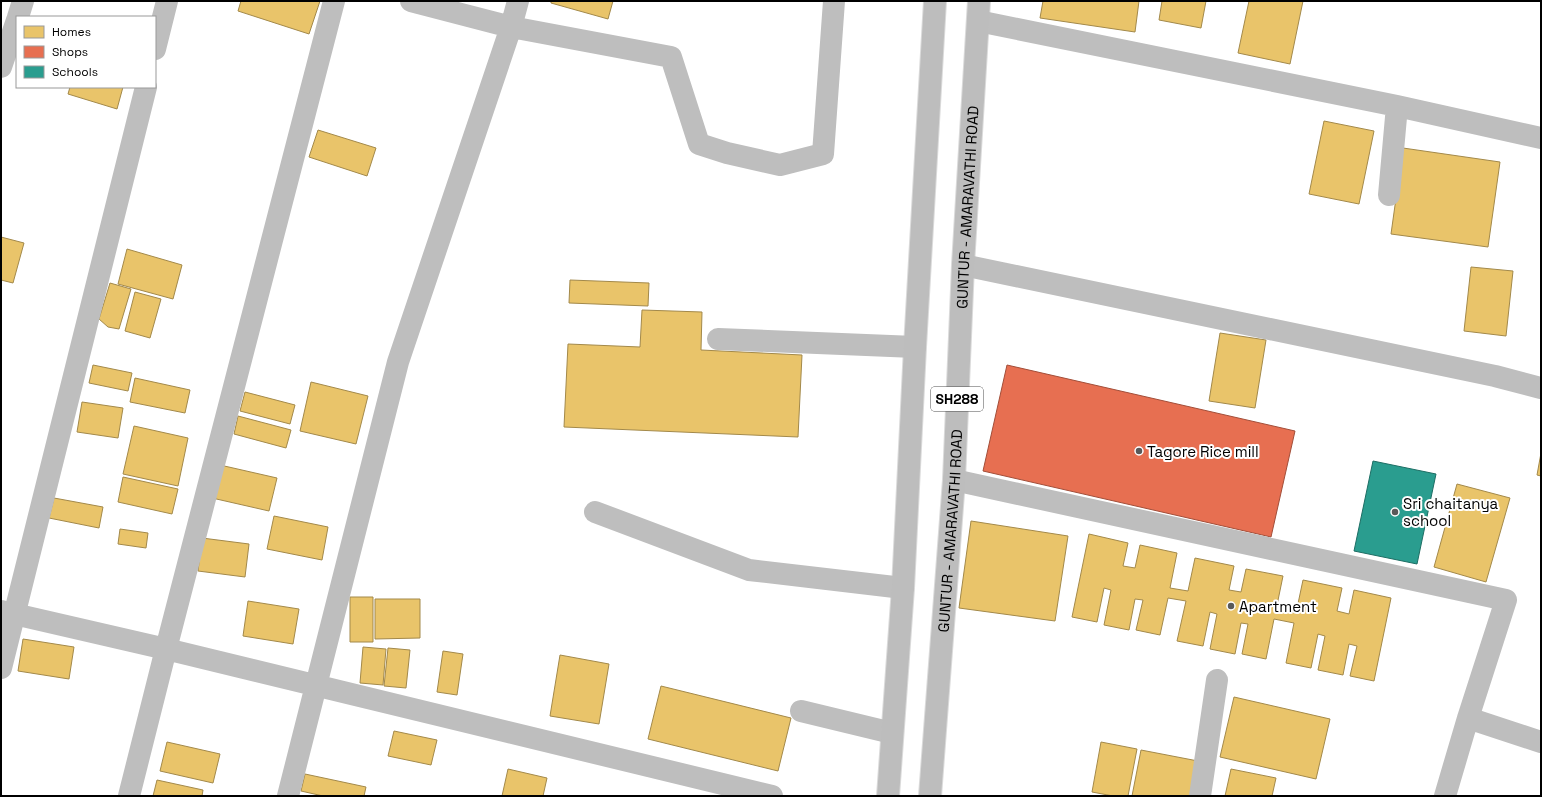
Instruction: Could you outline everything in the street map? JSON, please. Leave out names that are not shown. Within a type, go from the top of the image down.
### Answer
[{"type":"main road","name":"SH288","points":[[888,796],[903,588],[935,1]]},
{"type":"main road","name":"GUNTUR - AMARAVATHI ROAD","points":[[930,796],[954,480],[978,11]]},
{"type":"street","points":[[18,16],[23,1]]},
{"type":"street","points":[[156,45],[167,1]]},
{"type":"street","points":[[129,796],[334,1]]},
{"type":"street","points":[[411,1],[511,27],[671,58],[699,144],[727,153],[780,165],[823,154],[834,1]]},
{"type":"street","points":[[288,796],[398,362],[511,27],[518,1]]},
{"type":"street","points":[[978,11],[1541,138]]},
{"type":"street","points":[[1,67],[16,21]]},
{"type":"street","points":[[1,668],[8,612],[146,88]]},
{"type":"street","points":[[1389,195],[1397,106]]},
{"type":"street","points":[[964,264],[1495,376],[1541,388]]},
{"type":"street","points":[[718,339],[915,347]]},
{"type":"street","points":[[954,480],[1506,600],[1468,718],[1445,796]]},
{"type":"street","points":[[595,512],[749,570],[903,588]]},
{"type":"street","points":[[8,612],[166,648],[772,796]]},
{"type":"street","points":[[1200,796],[1217,680]]},
{"type":"street","points":[[801,711],[892,733]]},
{"type":"street","points":[[1468,718],[1541,742]]},
{"type":"building: Homes","points":[[241,1],[320,1],[309,34],[238,11]]},
{"type":"building: Homes","points":[[551,1],[613,1],[608,19],[551,3]]},
{"type":"building: Homes","points":[[1043,1],[1139,1],[1135,32],[1040,18]]},
{"type":"building: Homes","points":[[1162,1],[1206,1],[1201,28],[1159,20]]},
{"type":"building: Homes","points":[[1249,1],[1303,1],[1290,64],[1238,53]]},
{"type":"building: Homes","points":[[70,88],[123,88],[117,109],[68,94]]},
{"type":"building: Homes","points":[[1324,121],[1374,131],[1359,204],[1309,194]]},
{"type":"building: Homes","points":[[318,130],[376,148],[367,176],[309,157]]},
{"type":"building: Homes","points":[[1403,148],[1500,162],[1488,247],[1391,234]]},
{"type":"building: Homes","points":[[1,237],[24,243],[13,283],[1,280]]},
{"type":"building: Homes","points":[[127,249],[182,265],[173,299],[118,284]]},
{"type":"building: Homes","points":[[1471,267],[1513,271],[1506,336],[1464,331]]},
{"type":"building: Homes","points":[[570,280],[649,283],[648,306],[569,303]]},
{"type":"building: Homes","points":[[110,283],[131,289],[119,329],[108,327],[99,319]]},
{"type":"building: Homes","points":[[135,292],[161,299],[150,338],[125,331]]},
{"type":"building: Homes","points":[[642,310],[702,312],[701,350],[802,355],[798,437],[564,427],[568,344],[640,347]]},
{"type":"building: Homes","points":[[1220,333],[1266,340],[1255,408],[1209,401]]},
{"type":"building: Homes","points":[[93,365],[132,373],[128,391],[89,383]]},
{"type":"building: Homes","points":[[135,378],[190,390],[185,413],[130,402]]},
{"type":"building: Homes","points":[[311,382],[368,396],[356,444],[300,431]]},
{"type":"building: Homes","points":[[245,392],[295,405],[290,424],[240,411]]},
{"type":"building: Homes","points":[[82,402],[123,408],[118,438],[77,432]]},
{"type":"building: Homes","points":[[238,416],[291,430],[286,448],[234,434]]},
{"type":"building: Homes","points":[[134,426],[188,438],[178,486],[123,474]]},
{"type":"building: Homes","points":[[1541,453],[1541,476],[1537,475]]},
{"type":"building: Homes","points":[[220,465],[277,478],[269,511],[212,498]]},
{"type":"building: Homes","points":[[123,477],[178,489],[172,514],[118,502]]},
{"type":"building: Homes","points":[[1457,484],[1510,498],[1486,582],[1434,567]]},
{"type":"building: Homes","points":[[54,498],[103,507],[99,528],[49,518]]},
{"type":"building: Homes","points":[[274,516],[328,527],[322,560],[267,549]]},
{"type":"building: Homes","points":[[971,521],[1068,536],[1055,621],[959,608]]},
{"type":"building: Homes","points":[[120,529],[148,533],[146,548],[118,544]]},
{"type":"building: Homes","name":"Apartment","points":[[1089,534],[1128,543],[1123,566],[1135,568],[1140,545],[1177,553],[1170,588],[1188,591],[1195,558],[1234,566],[1229,590],[1241,592],[1246,569],[1283,576],[1276,610],[1296,613],[1303,580],[1342,588],[1337,611],[1349,614],[1354,590],[1391,598],[1374,681],[1350,676],[1357,646],[1349,644],[1343,675],[1318,670],[1325,636],[1318,634],[1311,668],[1286,663],[1294,623],[1274,619],[1266,659],[1242,654],[1248,624],[1241,623],[1235,654],[1210,649],[1217,614],[1210,612],[1203,646],[1177,641],[1186,601],[1168,598],[1160,635],[1136,630],[1143,600],[1135,599],[1129,630],[1104,625],[1111,590],[1104,588],[1097,622],[1072,617]]},
{"type":"building: Homes","points":[[202,538],[249,544],[245,577],[198,571]]},
{"type":"building: Homes","points":[[350,597],[373,597],[373,642],[350,642]]},
{"type":"building: Homes","points":[[375,599],[420,599],[420,638],[375,639]]},
{"type":"building: Homes","points":[[248,601],[299,609],[293,644],[243,636]]},
{"type":"building: Homes","points":[[23,639],[74,647],[69,679],[18,671]]},
{"type":"building: Homes","points":[[363,647],[386,649],[383,685],[360,683]]},
{"type":"building: Homes","points":[[388,648],[410,650],[406,688],[384,686]]},
{"type":"building: Homes","points":[[443,651],[463,654],[457,695],[437,692]]},
{"type":"building: Homes","points":[[560,655],[609,664],[599,724],[550,716]]},
{"type":"building: Homes","points":[[661,686],[791,718],[778,771],[648,739]]},
{"type":"building: Homes","points":[[1234,697],[1330,719],[1316,779],[1220,757]]},
{"type":"building: Homes","points":[[394,731],[437,740],[431,765],[388,756]]},
{"type":"building: Homes","points":[[167,742],[220,754],[213,783],[160,771]]},
{"type":"building: Homes","points":[[1101,742],[1137,749],[1128,796],[1113,796],[1092,792]]},
{"type":"building: Homes","points":[[1141,750],[1198,761],[1191,796],[1132,796]]},
{"type":"building: Homes","points":[[508,769],[547,778],[543,796],[502,796]]},
{"type":"building: Homes","points":[[1231,769],[1276,778],[1272,796],[1225,796]]},
{"type":"building: Homes","points":[[305,774],[366,787],[364,796],[323,796],[301,791]]},
{"type":"building: Homes","points":[[157,780],[203,790],[202,796],[153,796]]},
{"type":"building: Shops","name":"Tagore Rice mill","points":[[1007,365],[1295,431],[1271,537],[983,471]]},
{"type":"building: Schools","name":"Sri chaitanya school","points":[[1373,461],[1436,474],[1417,564],[1354,551]]},
{"type":"place","name":"Tagore Rice mill","points":[[1139,451]]},
{"type":"place","name":"Sri chaitanya school","points":[[1395,512]]},
{"type":"place","name":"Apartment","points":[[1231,606]]}]
